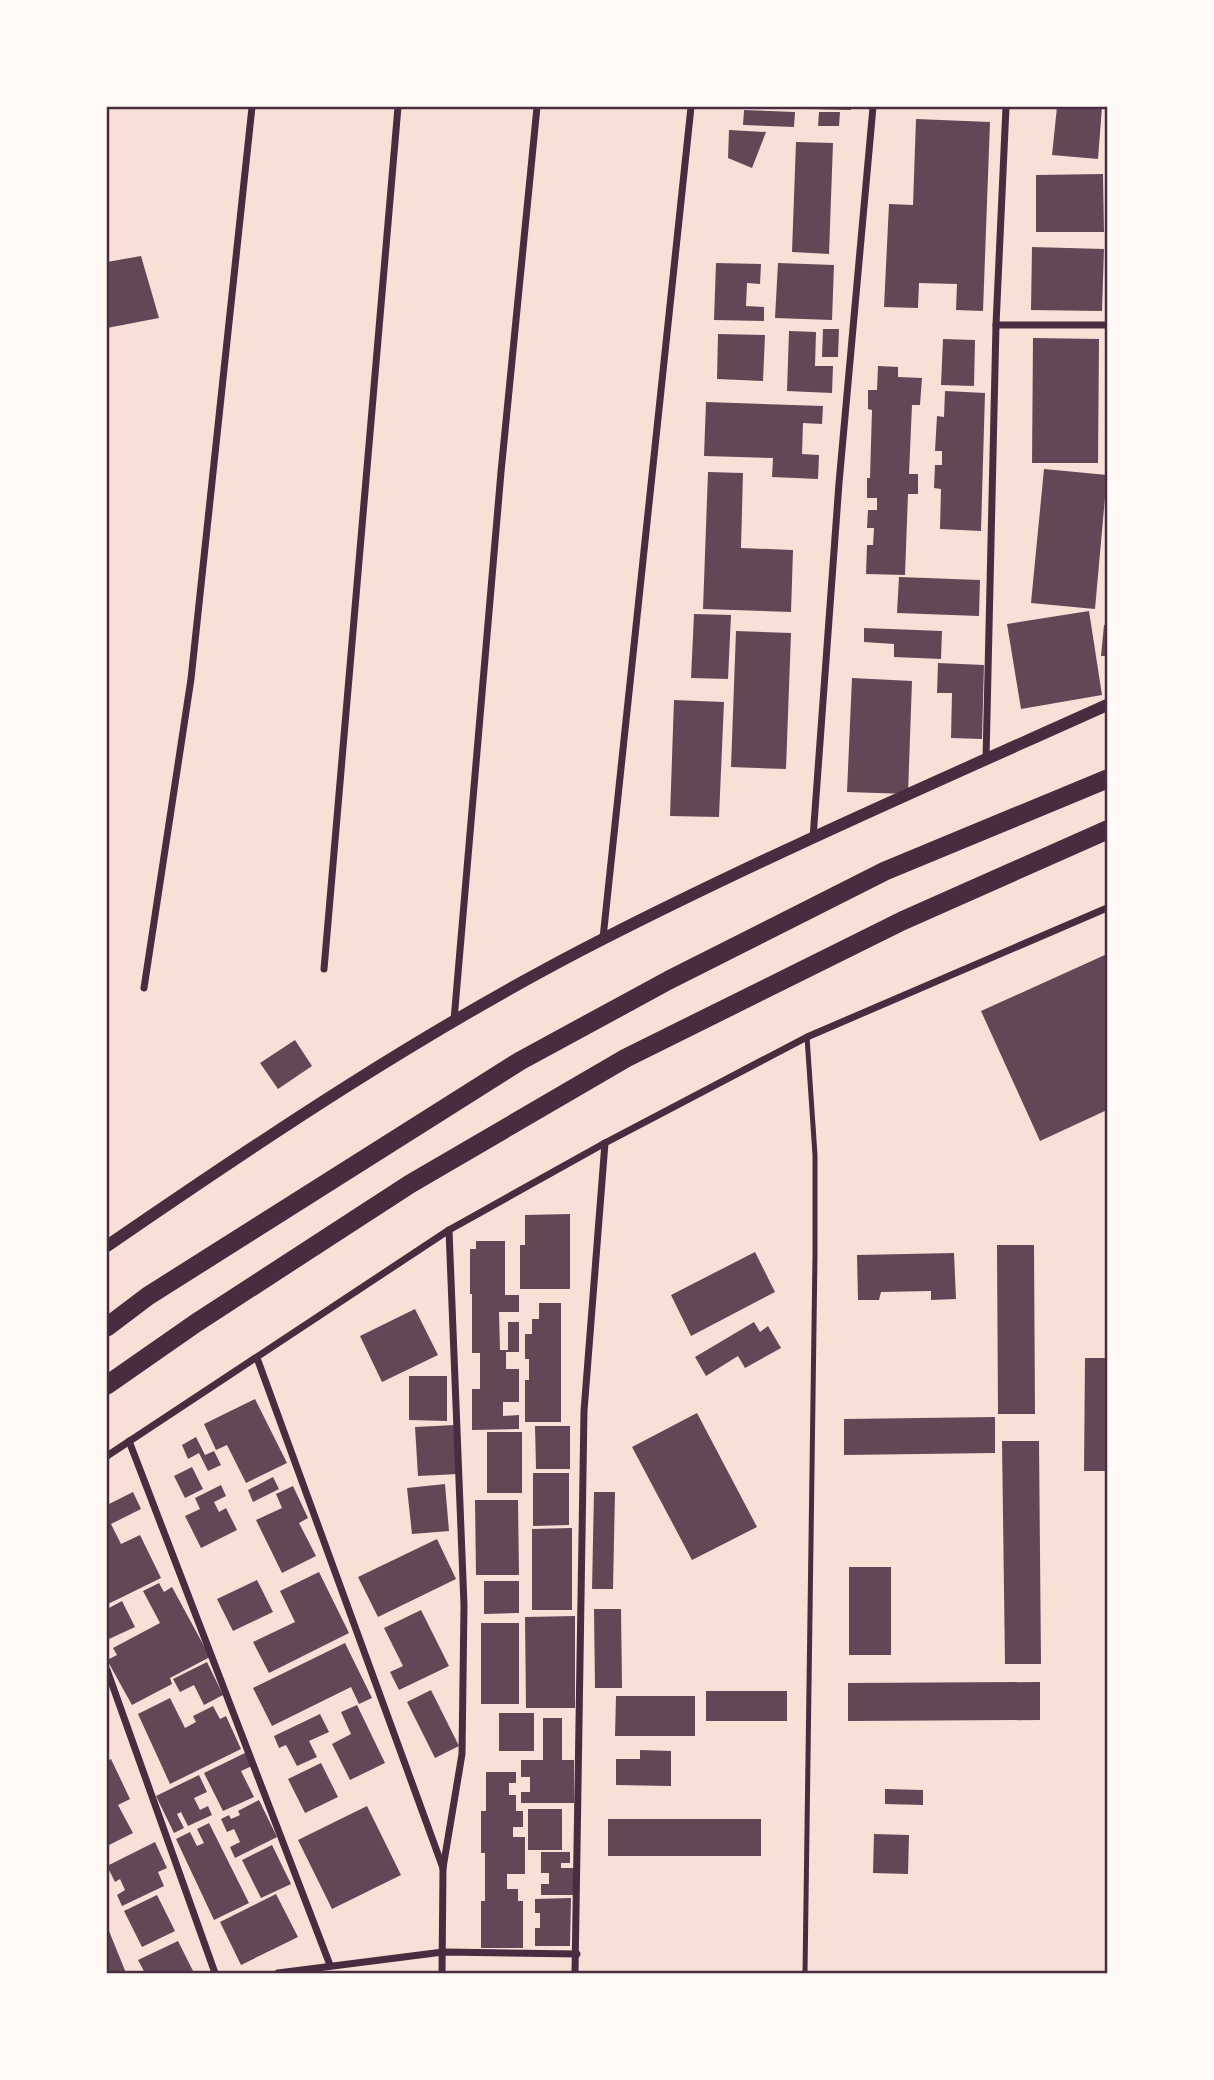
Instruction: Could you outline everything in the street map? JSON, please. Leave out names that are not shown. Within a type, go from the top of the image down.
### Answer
[{"type":"highway","points":[[107,1327],[148,1296],[520,1060],[668,980],[885,870],[1107,779]]},
{"type":"highway","points":[[107,1385],[196,1323],[410,1184],[626,1058],[902,921],[1107,830]]},
{"type":"street","points":[[144,988],[191,679],[252,107]]},
{"type":"street","points":[[324,969],[398,107]]},
{"type":"street","points":[[454,1021],[501,472],[537,107]]},
{"type":"street","points":[[603,939],[691,107]]},
{"type":"street","points":[[813,838],[839,483],[873,107]]},
{"type":"street","points":[[986,760],[996,324],[1006,107]]},
{"type":"street","points":[[996,324],[1107,325]]},
{"type":"street","points":[[107,1246],[243,1153],[454,1021],[603,939],[813,838],[1107,705]]},
{"type":"street","points":[[107,1456],[449,1230],[605,1143],[807,1037],[1107,908]]},
{"type":"street","points":[[575,1973],[584,1410],[605,1143]]},
{"type":"street","points":[[442,1973],[443,1868],[463,1754],[464,1605],[449,1230]]},
{"type":"street","points":[[257,1358],[443,1868]]},
{"type":"street","points":[[130,1441],[331,1965]]},
{"type":"street","points":[[107,1670],[215,1973]]},
{"type":"street","points":[[278,1973],[443,1952],[577,1954]]},
{"type":"lane","points":[[805,1973],[815,1255],[815,1155],[807,1037]]},
{"type":"building","points":[[851,107],[851,110],[810,109]]},
{"type":"building","points":[[1057,107],[1102,107],[1098,159],[1052,155]]},
{"type":"building","points":[[744,110],[795,112],[794,127],[743,125]]},
{"type":"building","points":[[819,112],[840,112],[839,126],[818,126]]},
{"type":"building","points":[[916,119],[990,122],[983,311],[956,310],[957,284],[919,283],[918,308],[884,307],[889,204],[913,205]]},
{"type":"building","points":[[729,130],[766,132],[752,168],[728,158]]},
{"type":"building","points":[[796,142],[833,143],[829,254],[792,252]]},
{"type":"building","points":[[1103,174],[1104,232],[1036,232],[1036,175]]},
{"type":"building","points":[[1032,247],[1104,249],[1102,311],[1031,310]]},
{"type":"building","points":[[141,256],[159,318],[107,328],[107,262]]},
{"type":"building","points":[[716,263],[761,264],[760,284],[747,283],[746,306],[764,307],[764,321],[714,320]]},
{"type":"building","points":[[778,263],[834,265],[832,320],[775,318]]},
{"type":"building","points":[[823,329],[839,329],[838,357],[822,357]]},
{"type":"building","points":[[789,331],[816,332],[815,366],[833,366],[832,393],[787,391]]},
{"type":"building","points":[[718,334],[765,335],[763,381],[717,379]]},
{"type":"building","points":[[1033,338],[1099,339],[1098,463],[1032,463]]},
{"type":"building","points":[[943,339],[975,340],[974,386],[941,385]]},
{"type":"building","points":[[878,366],[898,367],[898,377],[922,378],[920,405],[912,405],[909,474],[918,474],[918,494],[908,494],[905,575],[866,574],[867,545],[873,545],[874,528],[867,528],[868,510],[877,510],[877,498],[867,498],[872,410],[868,409],[868,390],[877,390]]},
{"type":"building","points":[[945,391],[985,393],[981,531],[940,529],[941,489],[934,488],[935,465],[942,465],[942,451],[935,451],[937,416],[944,417]]},
{"type":"building","points":[[706,402],[823,406],[822,424],[803,423],[802,454],[819,455],[818,479],[772,477],[773,458],[704,456]]},
{"type":"building","points":[[1044,469],[1107,475],[1095,609],[1031,603]]},
{"type":"building","points":[[708,472],[743,473],[741,548],[793,550],[791,612],[703,609]]},
{"type":"building","points":[[899,577],[980,580],[979,616],[897,613]]},
{"type":"building","points":[[1089,611],[1102,695],[1021,709],[1007,624]]},
{"type":"building","points":[[694,614],[731,615],[728,679],[691,678]]},
{"type":"building","points":[[1104,625],[1107,625],[1107,656],[1101,656]]},
{"type":"building","points":[[864,628],[942,631],[941,659],[894,657],[894,644],[864,642]]},
{"type":"building","points":[[736,631],[791,633],[786,769],[731,767]]},
{"type":"building","points":[[938,663],[984,665],[982,739],[951,738],[952,693],[937,693]]},
{"type":"building","points":[[852,678],[912,681],[908,794],[847,792]]},
{"type":"building","points":[[674,700],[724,702],[719,817],[670,816]]},
{"type":"building","points":[[1107,954],[1107,1110],[1040,1141],[981,1011]]},
{"type":"building","points":[[295,1040],[312,1066],[278,1089],[260,1063]]},
{"type":"building","points":[[570,1214],[570,1289],[520,1289],[520,1245],[525,1245],[525,1215]]},
{"type":"building","points":[[476,1241],[505,1241],[505,1295],[519,1295],[519,1312],[499,1312],[500,1350],[508,1350],[508,1322],[519,1322],[519,1352],[506,1352],[506,1369],[519,1369],[519,1402],[503,1402],[503,1416],[519,1415],[519,1429],[472,1430],[472,1389],[480,1389],[480,1353],[472,1353],[470,1294],[470,1249],[476,1249]]},
{"type":"building","points":[[997,1245],[1034,1245],[1035,1414],[998,1414]]},
{"type":"building","points":[[755,1252],[775,1292],[691,1336],[671,1295]]},
{"type":"building","points":[[954,1253],[956,1299],[931,1300],[931,1291],[881,1292],[879,1300],[858,1300],[857,1255]]},
{"type":"building","points":[[539,1303],[561,1303],[561,1422],[525,1422],[525,1380],[529,1380],[529,1359],[525,1359],[525,1334],[532,1334],[532,1319],[539,1319]]},
{"type":"building","points":[[415,1309],[438,1355],[382,1382],[360,1336]]},
{"type":"building","points":[[754,1322],[760,1332],[768,1326],[781,1348],[745,1368],[738,1356],[706,1376],[695,1357]]},
{"type":"building","points":[[1085,1358],[1107,1358],[1107,1471],[1084,1471]]},
{"type":"building","points":[[409,1376],[447,1376],[447,1421],[409,1420]]},
{"type":"building","points":[[255,1399],[287,1463],[246,1483],[227,1445],[216,1450],[204,1424]]},
{"type":"building","points":[[697,1413],[757,1527],[692,1560],[632,1447]]},
{"type":"building","points":[[995,1417],[995,1453],[844,1455],[844,1419]]},
{"type":"building","points":[[455,1425],[458,1474],[418,1476],[415,1427]]},
{"type":"building","points":[[535,1426],[570,1426],[570,1469],[536,1469]]},
{"type":"building","points":[[487,1432],[522,1432],[522,1493],[487,1493]]},
{"type":"building","points":[[196,1437],[205,1455],[214,1451],[221,1465],[208,1471],[199,1453],[188,1459],[182,1445]]},
{"type":"building","points":[[1002,1441],[1039,1441],[1041,1664],[1005,1664]]},
{"type":"building","points":[[192,1467],[203,1489],[185,1498],[174,1476]]},
{"type":"building","points":[[533,1473],[569,1473],[569,1525],[533,1526]]},
{"type":"building","points":[[273,1477],[279,1489],[253,1502],[248,1490]]},
{"type":"building","points":[[445,1484],[449,1531],[412,1534],[407,1488]]},
{"type":"building","points":[[221,1485],[226,1496],[214,1502],[219,1512],[226,1508],[237,1530],[201,1548],[185,1516],[200,1509],[195,1498]]},
{"type":"building","points":[[293,1486],[308,1518],[299,1523],[316,1556],[282,1573],[256,1520],[282,1508],[276,1494]]},
{"type":"building","points":[[133,1492],[141,1509],[111,1524],[121,1544],[140,1535],[161,1578],[108,1604],[107,1505]]},
{"type":"building","points":[[594,1492],[615,1492],[613,1589],[592,1589]]},
{"type":"building","points":[[475,1500],[518,1500],[519,1575],[476,1575]]},
{"type":"building","points":[[572,1528],[572,1610],[532,1610],[532,1529]]},
{"type":"building","points":[[437,1539],[456,1579],[378,1617],[358,1577]]},
{"type":"building","points":[[849,1567],[891,1567],[891,1655],[849,1655]]},
{"type":"building","points":[[319,1572],[349,1633],[269,1673],[253,1642],[295,1622],[280,1591]]},
{"type":"building","points":[[257,1580],[273,1612],[233,1631],[217,1599]]},
{"type":"building","points":[[484,1581],[519,1581],[519,1613],[484,1614]]},
{"type":"building","points":[[159,1583],[164,1592],[172,1587],[210,1657],[170,1678],[172,1684],[132,1705],[107,1660],[117,1655],[113,1648],[160,1623],[143,1591]]},
{"type":"building","points":[[122,1601],[135,1627],[109,1639],[107,1609]]},
{"type":"building","points":[[594,1609],[621,1609],[622,1688],[595,1688]]},
{"type":"building","points":[[421,1610],[449,1666],[399,1690],[390,1672],[403,1666],[384,1628]]},
{"type":"building","points":[[575,1616],[575,1708],[526,1708],[525,1617]]},
{"type":"building","points":[[481,1623],[519,1623],[519,1704],[481,1704]]},
{"type":"building","points":[[345,1643],[372,1698],[359,1704],[351,1687],[272,1726],[253,1688]]},
{"type":"building","points":[[207,1662],[223,1695],[204,1705],[194,1685],[180,1692],[173,1679]]},
{"type":"building","points":[[1040,1682],[1040,1720],[848,1721],[848,1683]]},
{"type":"building","points":[[431,1690],[459,1746],[435,1758],[407,1702]]},
{"type":"building","points":[[706,1691],[787,1691],[787,1721],[706,1721]]},
{"type":"building","points":[[616,1696],[695,1696],[695,1736],[615,1736]]},
{"type":"building","points":[[170,1698],[185,1728],[196,1722],[193,1716],[213,1706],[220,1719],[226,1716],[241,1749],[170,1784],[138,1714]]},
{"type":"building","points":[[357,1705],[385,1763],[350,1780],[332,1744],[351,1734],[341,1712]]},
{"type":"building","points":[[499,1713],[534,1713],[534,1751],[499,1751]]},
{"type":"building","points":[[320,1714],[329,1732],[309,1741],[317,1757],[297,1766],[286,1745],[279,1748],[274,1736]]},
{"type":"building","points":[[543,1718],[562,1718],[562,1760],[574,1760],[574,1803],[521,1803],[521,1792],[530,1792],[530,1777],[521,1777],[521,1760],[543,1760]]},
{"type":"building","points":[[640,1750],[671,1751],[671,1786],[616,1785],[616,1759],[640,1759]]},
{"type":"building","points":[[245,1753],[252,1766],[241,1771],[254,1797],[223,1811],[204,1773]]},
{"type":"building","points":[[111,1759],[130,1799],[118,1805],[133,1833],[107,1846],[107,1761]]},
{"type":"building","points":[[321,1763],[338,1797],[305,1813],[288,1779]]},
{"type":"building","points":[[486,1772],[516,1772],[516,1783],[509,1783],[509,1795],[516,1795],[516,1811],[523,1811],[523,1827],[513,1827],[513,1837],[525,1837],[525,1874],[507,1874],[507,1889],[518,1889],[518,1901],[523,1901],[523,1948],[481,1948],[485,1853],[481,1853],[481,1811],[486,1811]]},
{"type":"building","points":[[199,1775],[207,1792],[194,1798],[200,1810],[208,1806],[212,1815],[188,1826],[181,1812],[177,1814],[184,1828],[174,1833],[156,1796]]},
{"type":"building","points":[[885,1789],[923,1790],[923,1805],[885,1804]]},
{"type":"building","points":[[259,1800],[277,1837],[235,1858],[230,1847],[240,1842],[234,1829],[227,1832],[221,1819],[229,1815],[231,1819],[240,1815],[238,1811]]},
{"type":"building","points":[[367,1806],[401,1875],[332,1909],[298,1840]]},
{"type":"building","points":[[528,1809],[562,1809],[562,1850],[528,1850]]},
{"type":"building","points":[[608,1819],[761,1819],[761,1856],[608,1856]]},
{"type":"building","points":[[209,1823],[249,1903],[214,1920],[176,1839],[190,1832],[197,1846],[204,1843],[197,1829]]},
{"type":"building","points":[[874,1834],[909,1835],[908,1874],[873,1873]]},
{"type":"building","points":[[155,1842],[167,1868],[158,1872],[164,1886],[122,1906],[117,1895],[125,1890],[120,1879],[115,1882],[107,1866]]},
{"type":"building","points":[[272,1845],[291,1884],[261,1898],[242,1860]]},
{"type":"building","points":[[541,1852],[570,1852],[570,1863],[561,1863],[561,1868],[575,1868],[575,1895],[541,1895],[541,1884],[549,1884],[549,1873],[541,1873]]},
{"type":"building","points":[[276,1894],[298,1937],[241,1965],[220,1922]]},
{"type":"building","points":[[157,1895],[175,1931],[142,1947],[124,1911]]},
{"type":"building","points":[[571,1898],[570,1946],[535,1946],[535,1928],[540,1928],[540,1913],[535,1913],[535,1899]]},
{"type":"building","points":[[107,1926],[126,1973],[107,1973]]},
{"type":"building","points":[[178,1941],[194,1973],[145,1973],[138,1960]]}]
